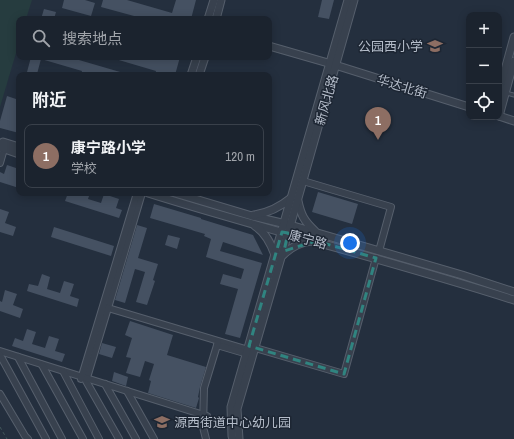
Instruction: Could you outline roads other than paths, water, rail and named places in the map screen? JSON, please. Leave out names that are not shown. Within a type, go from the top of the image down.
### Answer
[{"type":"street","points":[[209,16],[214,0]]},
{"type":"street","points":[[217,16],[221,0]]},
{"type":"street","name":"新风北路","points":[[294,199],[303,181],[348,0]]},
{"type":"street","name":"新风北路","points":[[233,439],[231,407],[250,351],[285,233],[333,62],[354,0]]},
{"type":"street","points":[[502,92],[514,37]]},
{"type":"street","points":[[272,43],[333,62]]},
{"type":"street","points":[[272,47],[333,62]]},
{"type":"street","points":[[192,72],[196,60]]},
{"type":"street","points":[[200,72],[203,60]]},
{"type":"street","points":[[502,92],[512,79],[514,61]]},
{"type":"street","name":"华达北街","points":[[333,62],[466,102]]},
{"type":"street","name":"华达北街","points":[[333,62],[466,106]]},
{"type":"street","points":[[502,115],[514,117]]},
{"type":"street","points":[[502,115],[514,121]]},
{"type":"street","points":[[3,148],[16,147]]},
{"type":"street","points":[[3,148],[16,153]]},
{"type":"street","points":[[0,163],[3,148]]},
{"type":"street","points":[[303,181],[391,207],[379,251]]},
{"type":"street","points":[[105,309],[136,196]]},
{"type":"street","points":[[119,439],[84,379],[141,196]]},
{"type":"street","name":"康宁路","points":[[159,196],[251,220],[287,224],[462,275],[514,292]]},
{"type":"street","name":"康宁路","points":[[185,196],[285,233],[459,282],[514,300]]},
{"type":"street","points":[[316,241],[305,242],[278,256],[260,229],[251,220],[294,199],[303,218],[318,233]]},
{"type":"street","points":[[105,309],[220,344],[344,374],[376,258]]},
{"type":"street","points":[[206,439],[203,427],[208,389],[220,344]]},
{"type":"street","name":"新风北路","points":[[239,439],[237,409],[250,351]]},
{"type":"street","points":[[0,354],[64,372],[205,417]]},
{"type":"street","points":[[0,354],[45,438]]},
{"type":"street","points":[[19,359],[62,439]]},
{"type":"street","points":[[43,366],[83,439]]},
{"type":"street","points":[[64,372],[99,439]]},
{"type":"street","points":[[106,386],[136,439]]},
{"type":"street","points":[[128,392],[154,439]]},
{"type":"street","points":[[0,394],[28,439]]},
{"type":"street","points":[[205,417],[210,439]]},
{"type":"lane","points":[[502,92],[514,95]]},
{"type":"place","name":"公园西小学","points":[[435,46]]},
{"type":"place","name":"康宁路小学","points":[[378,140]]},
{"type":"place","name":"源西街道中心幼儿园","points":[[162,422]]}]
